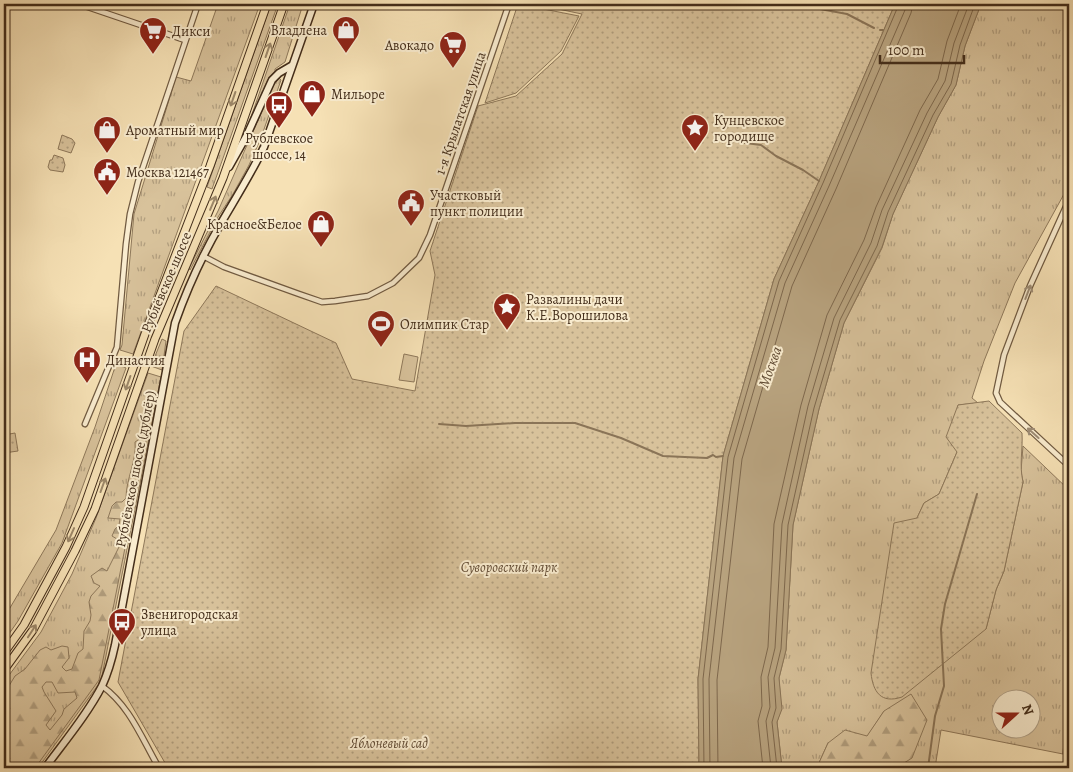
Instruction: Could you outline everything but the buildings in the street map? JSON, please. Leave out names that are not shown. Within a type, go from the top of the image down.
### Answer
[{"type":"main road","name":"Рублёвское шоссе","points":[[4,653],[24,625],[66,547],[84,507],[145,334],[210,166],[267,4]]},
{"type":"main road","name":"Рублёвское шоссе","points":[[4,670],[33,630],[95,509],[155,339],[223,178],[284,4]]},
{"type":"street","points":[[79,4],[185,40]]},
{"type":"street","points":[[85,424],[117,347],[130,214],[138,182],[198,4]]},
{"type":"street","name":"Рублёвское шоссе (дублёр)","points":[[45,768],[87,710],[102,686],[111,664],[175,323],[186,292],[203,256],[260,156],[314,4]]},
{"type":"street","name":"1-я Крылатская улица","points":[[203,256],[224,267],[322,302],[368,296],[393,283],[419,258],[430,235],[509,4]]},
{"type":"street","points":[[223,178],[247,135],[272,80],[279,73],[292,66]]},
{"type":"street","points":[[1069,200],[1030,286],[1004,355],[996,393],[1000,402],[1069,466]]},
{"type":"street","points":[[102,686],[113,694],[124,707],[160,768]]},
{"type":"green space","points":[[218,4],[260,4],[133,354],[120,350],[134,214],[176,77],[191,81]]},
{"type":"green space","points":[[271,4],[278,4],[212,189],[207,187]]},
{"type":"green space","points":[[290,4],[303,4],[285,62],[275,69],[268,79],[249,123]]},
{"type":"green space","points":[[518,4],[579,16],[561,51],[516,93],[485,103]]},
{"type":"green space","name":"Суворовский парк","points":[[534,4],[895,4],[819,181],[774,279],[723,456],[698,679],[699,768],[168,768],[118,682],[184,331],[216,286],[336,343],[352,379],[415,391],[435,275],[430,251],[478,106],[516,96],[562,54],[582,14]]},
{"type":"green space","points":[[981,4],[1069,4],[1069,185],[1015,283],[984,361],[972,398],[978,403],[958,405],[957,452],[939,494],[924,503],[917,518],[986,629],[996,590],[1004,571],[1023,482],[1021,471],[1023,446],[1069,490],[1069,680],[1063,754],[992,740],[1040,740],[1040,690],[990,690],[990,740],[941,730],[935,768],[896,768],[884,711],[867,737],[828,743],[818,765],[806,768],[782,768],[777,722],[781,709],[779,678],[786,650],[793,525],[819,409],[844,323],[882,248],[893,214],[938,117],[956,85],[965,46]]},
{"type":"green space","points":[[279,78],[281,80],[261,138],[249,165],[218,217],[190,270],[189,268],[218,211],[273,86]]},
{"type":"green space","points":[[62,135],[72,139],[75,143],[71,153],[58,149]]},
{"type":"green space","points":[[54,155],[63,158],[65,165],[63,172],[50,170],[48,167]]},
{"type":"green space","points":[[162,339],[166,341],[162,370],[151,366]]},
{"type":"green space","points":[[404,354],[418,357],[414,382],[399,380]]},
{"type":"green space","points":[[116,364],[126,368],[62,543],[18,621],[4,641],[4,618],[56,530],[95,427]]},
{"type":"green space","points":[[148,373],[161,377],[101,681],[38,768],[4,768],[4,682],[41,632],[72,574],[96,518]]},
{"type":"green space","points":[[989,401],[1022,433],[1021,469],[1023,482],[1004,571],[996,590],[986,629],[902,697],[889,699],[883,697],[876,691],[871,673],[894,523],[917,518],[924,503],[939,494],[957,452],[946,437],[958,405]]},
{"type":"green space","points":[[15,433],[18,451],[4,453],[4,435]]},
{"type":"green space","points":[[141,438],[146,441],[99,680],[35,768],[4,768],[4,694],[15,676],[25,669],[40,650],[46,647],[51,650],[62,646],[68,647],[69,658],[62,667],[66,671],[72,669],[78,653],[83,649],[84,631],[91,615],[89,602],[91,596],[100,586],[94,583],[91,576],[102,568],[107,571],[119,547],[117,539],[112,536],[119,525],[120,519],[108,518],[112,506],[126,498],[135,442]],"holes":[[[46,682],[52,682],[58,693],[75,692],[77,698],[64,709],[62,715],[50,730],[46,725],[56,711],[42,687]]]},
{"type":"green space","points":[[1069,680],[1069,755],[1063,754]]},
{"type":"green space","points":[[911,694],[927,720],[912,758],[896,768],[806,768],[818,765],[828,743],[845,730],[867,736],[884,711]]},
{"type":"water","name":"Москва","points":[[895,4],[981,4],[965,46],[956,85],[938,117],[893,214],[882,247],[844,323],[819,409],[793,525],[786,650],[779,678],[782,709],[777,722],[782,768],[699,768],[698,679],[723,456],[774,279],[819,181]]},
{"type":"waterway","points":[[813,4],[820,9],[847,14],[874,28]]},
{"type":"waterway","points":[[738,142],[761,145],[819,181]]},
{"type":"waterway","points":[[439,424],[466,426],[515,423],[575,423],[621,438],[663,456],[707,458],[713,455],[716,457],[723,456]]},
{"type":"waterway","points":[[928,768],[935,716],[944,686],[941,629],[945,604],[977,494]]},
{"type":"place","name":"Владлена","points":[[346,54]]},
{"type":"place","name":"Дикси","points":[[153,55]]},
{"type":"place","name":"Авокадо","points":[[453,69]]},
{"type":"place","name":"Мильоре","points":[[312,118]]},
{"type":"place","name":"Рублевское шоссе, 14","points":[[279,129]]},
{"type":"place","name":"Кунцевское городище","points":[[695,152]]},
{"type":"place","name":"Ароматный мир","points":[[107,154]]},
{"type":"place","name":"Москва 121467","points":[[107,196]]},
{"type":"place","name":"Участковый пункт полиции","points":[[411,227]]},
{"type":"place","name":"Красное&Белое","points":[[321,248]]},
{"type":"place","name":"Развалины дачи К.Е.Ворошилова","points":[[507,331]]},
{"type":"place","name":"Олимпик Стар","points":[[381,348]]},
{"type":"place","name":"Династия","points":[[87,384]]},
{"type":"place","name":"Звенигородская улица","points":[[122,646]]},
{"type":"park label","name":"Яблоневый сад","points":[[389,743]]}]
